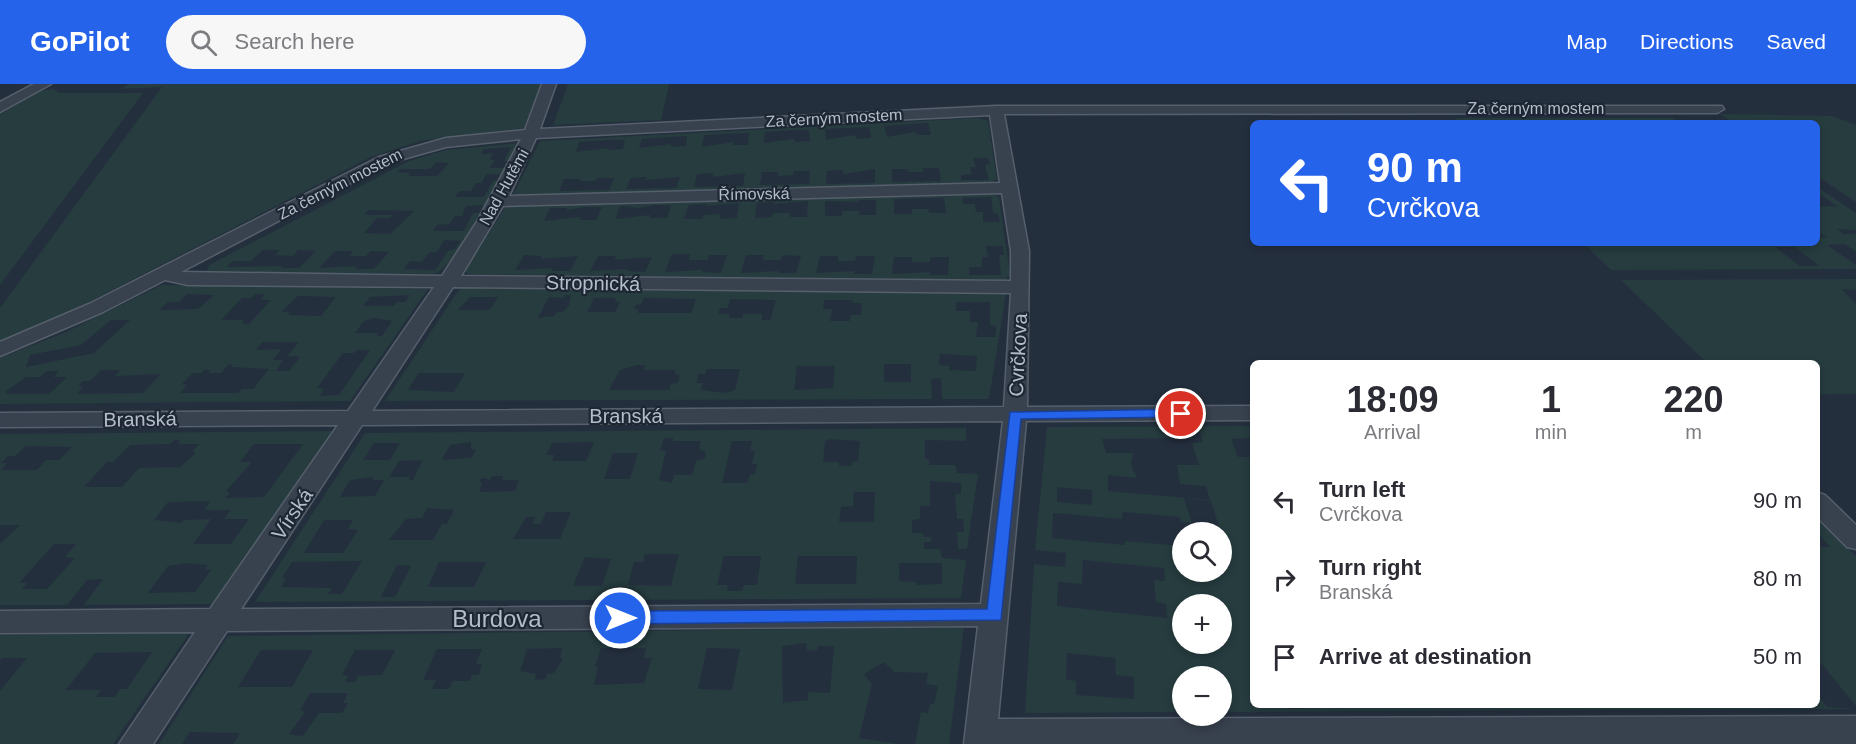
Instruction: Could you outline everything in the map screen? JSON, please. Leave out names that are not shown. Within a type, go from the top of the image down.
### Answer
[{"type":"street","points":[[0,108],[44,84]]},
{"type":"street","name":"Nad Hutěmi","points":[[445,282],[499,201],[532,134],[549,84]]},
{"type":"street","name":"Za černým mostem","points":[[0,350],[75,318],[165,274],[406,151],[447,141],[532,134],[996,110],[1717,109]]},
{"type":"street","name":"Cvrčkova","points":[[980,739],[1015,415],[1021,287],[1020,251],[996,110]]},
{"type":"street","name":"Římovská","points":[[499,201],[1009,188]]},
{"type":"street","name":"Stropnická","points":[[165,274],[188,279],[1021,287]]},
{"type":"street","name":"Vírská","points":[[135,744],[221,620],[445,282]]},
{"type":"street","name":"Branská","points":[[0,420],[1250,413]]},
{"type":"street","points":[[1820,505],[1856,540]]},
{"type":"street","name":"Burdova","points":[[0,622],[995,615]]},
{"type":"street","points":[[980,739],[1856,730]]},
{"type":"green space","points":[[129,84],[541,84],[524,128],[420,141],[371,157],[54,320],[0,341],[0,308],[162,87],[121,89]]},
{"type":"green space","points":[[568,84],[669,84],[661,120],[553,125]]},
{"type":"green space","points":[[53,89],[59,93],[143,93],[0,285],[0,114],[41,91]]},
{"type":"green space","points":[[1720,114],[1832,116],[1856,125],[1856,202],[1820,178],[1820,120],[1729,120]]},
{"type":"green space","points":[[978,118],[988,121],[997,179],[989,183],[518,195],[514,193],[540,141]],"holes":[[[928,123],[931,135],[917,135],[915,132],[887,137],[884,126]],[[869,127],[871,138],[856,139],[855,135],[826,140],[825,129]],[[809,130],[810,141],[795,142],[794,139],[764,143],[765,132]],[[749,133],[748,145],[733,145],[733,142],[702,147],[704,135]],[[687,136],[686,146],[671,147],[671,144],[639,148],[642,139]],[[625,140],[623,149],[607,150],[608,148],[576,152],[579,142]],[[973,158],[988,158],[990,164],[985,165],[989,180],[961,180],[961,175],[972,174],[970,167],[976,167]],[[923,168],[939,168],[941,181],[892,182],[892,169],[907,169],[908,172],[923,172]],[[875,169],[875,183],[826,184],[827,171],[843,170],[843,174]],[[794,171],[810,171],[809,184],[760,185],[762,172],[778,172],[778,176],[793,175]],[[713,173],[713,177],[745,173],[743,186],[694,187],[697,174]],[[647,177],[646,180],[680,177],[676,188],[626,189],[631,178]],[[597,178],[614,178],[609,190],[559,191],[564,179],[581,179],[580,181],[596,181]]]},
{"type":"green space","points":[[1454,118],[1673,118],[1676,120],[1456,120]]},
{"type":"green space","points":[[520,143],[469,236],[456,254],[434,274],[205,272],[211,264],[409,161],[446,150]],"holes":[[[511,147],[504,161],[509,161],[506,168],[490,168],[495,160],[490,160],[493,153],[481,154],[484,149]],[[436,162],[449,163],[437,176],[408,176],[410,173],[397,172],[400,169],[430,169]],[[486,174],[502,174],[498,181],[493,181],[484,197],[455,197],[459,191],[471,191],[476,183],[482,183]],[[483,205],[479,213],[473,213],[464,231],[433,231],[437,225],[450,224],[455,216],[462,216],[466,206]],[[368,210],[414,211],[390,234],[364,233],[377,218],[390,218],[393,215],[365,215]],[[444,240],[461,241],[455,249],[448,251],[435,270],[404,269],[410,261],[422,262],[430,252],[437,252]],[[263,250],[280,250],[275,255],[293,256],[298,250],[316,251],[299,268],[226,267],[233,261],[251,261]],[[335,251],[353,251],[349,256],[366,256],[371,251],[389,252],[374,269],[356,269],[357,266],[319,268]]]},
{"type":"green space","points":[[1820,189],[1856,213],[1856,230],[1837,229],[1844,234],[1856,234],[1856,252],[1845,244],[1827,245],[1856,265],[1856,269],[1611,270],[1586,246],[1820,246],[1820,238],[1828,237],[1820,234],[1820,206],[1838,207],[1820,194]],"holes":[[[1775,247],[1794,247],[1820,266],[1800,266]]]},
{"type":"green space","points":[[992,193],[999,197],[1010,275],[1005,280],[468,274],[465,271],[505,208]],"holes":[[[991,197],[993,213],[998,214],[1000,222],[983,222],[983,212],[976,212],[975,204],[963,204],[962,198]],[[944,198],[946,213],[929,213],[928,209],[912,209],[912,214],[894,214],[894,199]],[[876,200],[876,215],[859,215],[859,211],[842,211],[842,216],[825,216],[825,201]],[[808,201],[807,217],[790,217],[790,213],[773,213],[772,217],[755,218],[757,203]],[[739,203],[737,218],[720,219],[720,214],[703,215],[702,219],[684,219],[689,205]],[[671,205],[667,218],[650,218],[650,215],[615,219],[620,206],[640,208]],[[602,207],[596,220],[579,220],[580,217],[544,221],[550,208],[567,208],[567,210]],[[986,246],[1003,246],[1004,255],[999,255],[1001,275],[969,275],[969,267],[982,267],[982,257],[988,257]],[[672,254],[690,254],[689,260],[707,260],[709,255],[727,255],[721,273],[702,272],[703,270],[665,272]],[[524,255],[542,256],[540,259],[578,256],[570,271],[552,271],[553,268],[515,270]],[[746,255],[764,255],[763,260],[781,260],[783,255],[801,256],[796,273],[778,273],[778,271],[741,273]],[[598,256],[616,256],[614,260],[652,257],[645,272],[627,271],[627,269],[590,271]],[[820,256],[838,256],[838,261],[855,261],[856,256],[875,256],[872,274],[854,274],[854,271],[816,273]],[[894,257],[912,257],[912,262],[930,262],[930,257],[949,257],[948,275],[930,275],[930,272],[892,274]]]},
{"type":"green space","points":[[1856,279],[1856,290],[1842,289],[1856,304],[1856,394],[1820,394],[1820,360],[1704,360],[1621,280]]},
{"type":"green space","points":[[162,285],[428,289],[350,401],[0,404],[0,358],[66,332]],"holes":[[[188,294],[214,295],[198,309],[159,310],[168,302],[179,302]],[[264,294],[261,300],[271,300],[249,324],[242,324],[244,320],[221,320],[242,298]],[[410,295],[405,302],[397,302],[394,306],[363,306],[370,297]],[[298,296],[336,297],[321,316],[287,315],[290,312],[281,312]],[[375,318],[392,321],[382,336],[377,336],[378,333],[355,333],[364,321]],[[111,320],[130,320],[94,353],[26,367],[30,355],[81,345]],[[262,342],[299,342],[287,356],[300,357],[289,371],[276,371],[283,360],[273,360],[281,349],[256,350]],[[370,350],[339,395],[320,396],[324,389],[317,388],[343,353]],[[229,364],[233,365],[227,372],[232,367],[269,369],[253,389],[242,389],[238,393],[180,393],[187,385],[182,384],[193,373],[210,370],[208,373],[221,373]],[[101,370],[120,370],[115,376],[161,374],[143,393],[77,394],[83,387],[78,386],[83,381],[90,381]],[[46,371],[59,371],[54,377],[67,377],[49,394],[8,394],[5,392],[26,377],[40,377]]]},
{"type":"green space","points":[[460,288],[1006,293],[989,399],[942,399],[941,378],[931,379],[932,399],[385,401]],"holes":[[[565,295],[571,295],[569,306],[563,312],[538,318],[549,297],[564,298]],[[470,297],[498,297],[490,310],[458,310]],[[594,298],[616,298],[615,302],[620,302],[615,312],[587,312]],[[644,298],[696,299],[691,313],[638,313],[638,309],[634,309],[636,305],[641,304]],[[730,299],[776,300],[770,320],[762,320],[762,314],[743,314],[742,318],[729,318],[730,314],[718,314],[720,308],[728,308]],[[824,300],[853,300],[853,303],[862,303],[861,315],[851,315],[850,321],[830,321],[832,309],[823,309]],[[956,302],[990,302],[990,325],[996,326],[996,337],[976,337],[978,322],[970,322],[970,311],[956,311]],[[940,354],[977,356],[976,371],[949,370],[949,366],[939,365]],[[884,364],[911,364],[911,382],[884,382]],[[637,365],[645,365],[644,370],[675,370],[675,374],[680,375],[678,383],[671,384],[669,390],[609,390],[620,370]],[[797,366],[835,366],[833,388],[794,390]],[[707,369],[740,369],[735,390],[726,393],[701,390],[703,383],[696,383],[699,374],[705,374]],[[419,373],[465,373],[454,392],[408,390]]]},
{"type":"green space","points":[[1250,426],[1250,438],[1231,439],[1238,457],[1250,457],[1250,708],[1820,708],[1820,698],[1827,707],[1856,709],[1232,712],[1232,666],[1172,666],[1172,712],[1025,713],[1034,564],[1065,567],[1066,553],[1035,550],[1047,427]],"holes":[[[1187,428],[1198,428],[1203,442],[1192,443],[1199,465],[1177,465],[1180,484],[1206,486],[1210,500],[1108,491],[1108,475],[1137,478],[1131,465],[1133,453],[1106,453],[1102,439],[1191,438]],[[1057,487],[1092,490],[1092,505],[1057,502]],[[1184,498],[1211,501],[1218,522],[1232,522],[1232,582],[1172,582],[1172,545],[1125,541],[1125,545],[1052,538],[1053,513],[1122,519],[1123,512],[1180,517],[1181,522],[1192,522]],[[1083,560],[1164,568],[1165,581],[1154,580],[1156,602],[1166,604],[1167,618],[1057,606],[1058,582],[1082,584]],[[1067,653],[1115,658],[1116,675],[1134,677],[1134,699],[1076,695],[1076,681],[1066,679]]]},
{"type":"green space","points":[[966,428],[966,441],[925,440],[925,459],[929,459],[929,465],[955,465],[957,473],[978,474],[967,549],[958,549],[957,532],[964,532],[963,519],[957,519],[955,494],[961,494],[961,483],[930,481],[930,506],[920,506],[920,519],[912,520],[912,533],[923,533],[924,537],[931,537],[931,542],[924,542],[924,549],[940,549],[942,558],[966,560],[961,598],[255,602],[365,433]],"holes":[[[664,438],[673,438],[673,441],[701,441],[699,449],[706,452],[705,458],[696,461],[692,475],[674,475],[672,483],[659,480],[666,451],[660,450]],[[831,439],[860,441],[858,461],[852,462],[851,466],[839,466],[839,462],[823,462],[825,441]],[[732,441],[752,441],[750,451],[755,451],[752,464],[757,464],[755,474],[750,475],[747,483],[722,483]],[[471,442],[471,449],[476,450],[471,458],[442,460],[450,445]],[[594,442],[586,461],[552,461],[554,455],[546,455],[552,443]],[[374,443],[400,443],[390,460],[363,460]],[[613,453],[638,453],[630,479],[604,479]],[[423,460],[413,480],[409,480],[410,477],[389,477],[399,461]],[[492,476],[503,476],[502,480],[519,480],[515,491],[479,492],[482,484],[479,480],[484,478],[490,480]],[[372,477],[374,480],[384,480],[375,496],[340,497],[350,480]],[[854,492],[875,492],[874,522],[839,522],[841,507],[853,506]],[[427,508],[454,510],[447,524],[442,524],[433,540],[389,540],[406,519],[422,518]],[[546,512],[571,512],[560,539],[513,539],[526,517],[535,517],[533,524],[541,524]],[[324,520],[353,520],[348,529],[358,530],[343,553],[304,553]],[[645,554],[679,554],[671,586],[628,585],[634,562],[643,562]],[[724,556],[761,556],[757,585],[744,585],[742,591],[727,591],[728,585],[717,585]],[[798,556],[857,556],[856,584],[795,584]],[[585,557],[611,559],[602,586],[573,586]],[[362,561],[342,594],[328,594],[332,588],[281,587],[286,579],[282,578],[292,562]],[[439,562],[486,562],[474,587],[428,587]],[[899,563],[942,563],[942,584],[916,585],[916,582],[899,581]],[[397,565],[411,566],[395,597],[381,597]]]},
{"type":"green space","points":[[332,431],[214,604],[84,605],[103,579],[87,580],[67,605],[0,605],[0,544],[20,525],[0,525],[0,434]],"holes":[[[174,440],[180,440],[178,444],[199,444],[193,451],[195,454],[180,467],[139,468],[122,487],[84,487],[107,462],[113,462],[130,445],[171,444]],[[254,444],[303,444],[264,497],[226,498],[230,492],[226,491],[252,462],[240,462]],[[26,446],[72,447],[59,460],[46,460],[37,470],[1,470],[7,463],[1,463],[8,456],[15,456]],[[210,501],[205,510],[230,510],[224,519],[249,519],[231,544],[193,544],[211,519],[184,520],[181,523],[154,520],[168,502]],[[54,544],[76,544],[65,557],[75,558],[47,589],[22,589],[27,583],[19,583]],[[187,563],[208,565],[205,569],[211,570],[195,592],[148,593],[168,566]]]},
{"type":"green space","points":[[1820,521],[1856,556],[1856,706],[1820,662],[1820,547],[1830,547],[1820,535]]},
{"type":"green space","points":[[964,627],[949,744],[915,744],[921,712],[928,713],[930,704],[934,704],[938,686],[926,684],[928,673],[894,672],[884,662],[864,674],[872,684],[859,738],[899,744],[233,744],[240,733],[190,732],[182,744],[159,744],[228,636]],"holes":[[[806,643],[807,651],[817,650],[818,646],[834,646],[830,693],[808,692],[808,700],[783,703],[782,646]],[[562,648],[560,658],[563,659],[554,673],[547,674],[545,679],[535,680],[536,674],[520,671],[527,649]],[[601,648],[646,648],[644,658],[652,658],[644,683],[594,685],[598,667],[595,666]],[[707,648],[740,649],[732,690],[698,689]],[[437,649],[482,649],[476,664],[482,664],[479,675],[472,675],[470,681],[453,681],[449,689],[432,689],[436,680],[423,680]],[[261,650],[313,650],[292,687],[238,687]],[[355,650],[395,650],[382,675],[358,676],[355,682],[345,682],[348,676],[342,675]],[[310,693],[348,693],[343,703],[348,703],[342,713],[319,713],[303,736],[289,734],[305,712],[300,710]]]},
{"type":"green space","points":[[190,632],[113,744],[0,744],[0,691],[27,658],[0,660],[0,635]],"holes":[[[152,652],[127,689],[120,689],[115,697],[96,697],[101,690],[66,690],[95,653]]]},
{"type":"route","points":[[620,618],[995,615],[1015,415],[1181,414]]}]
